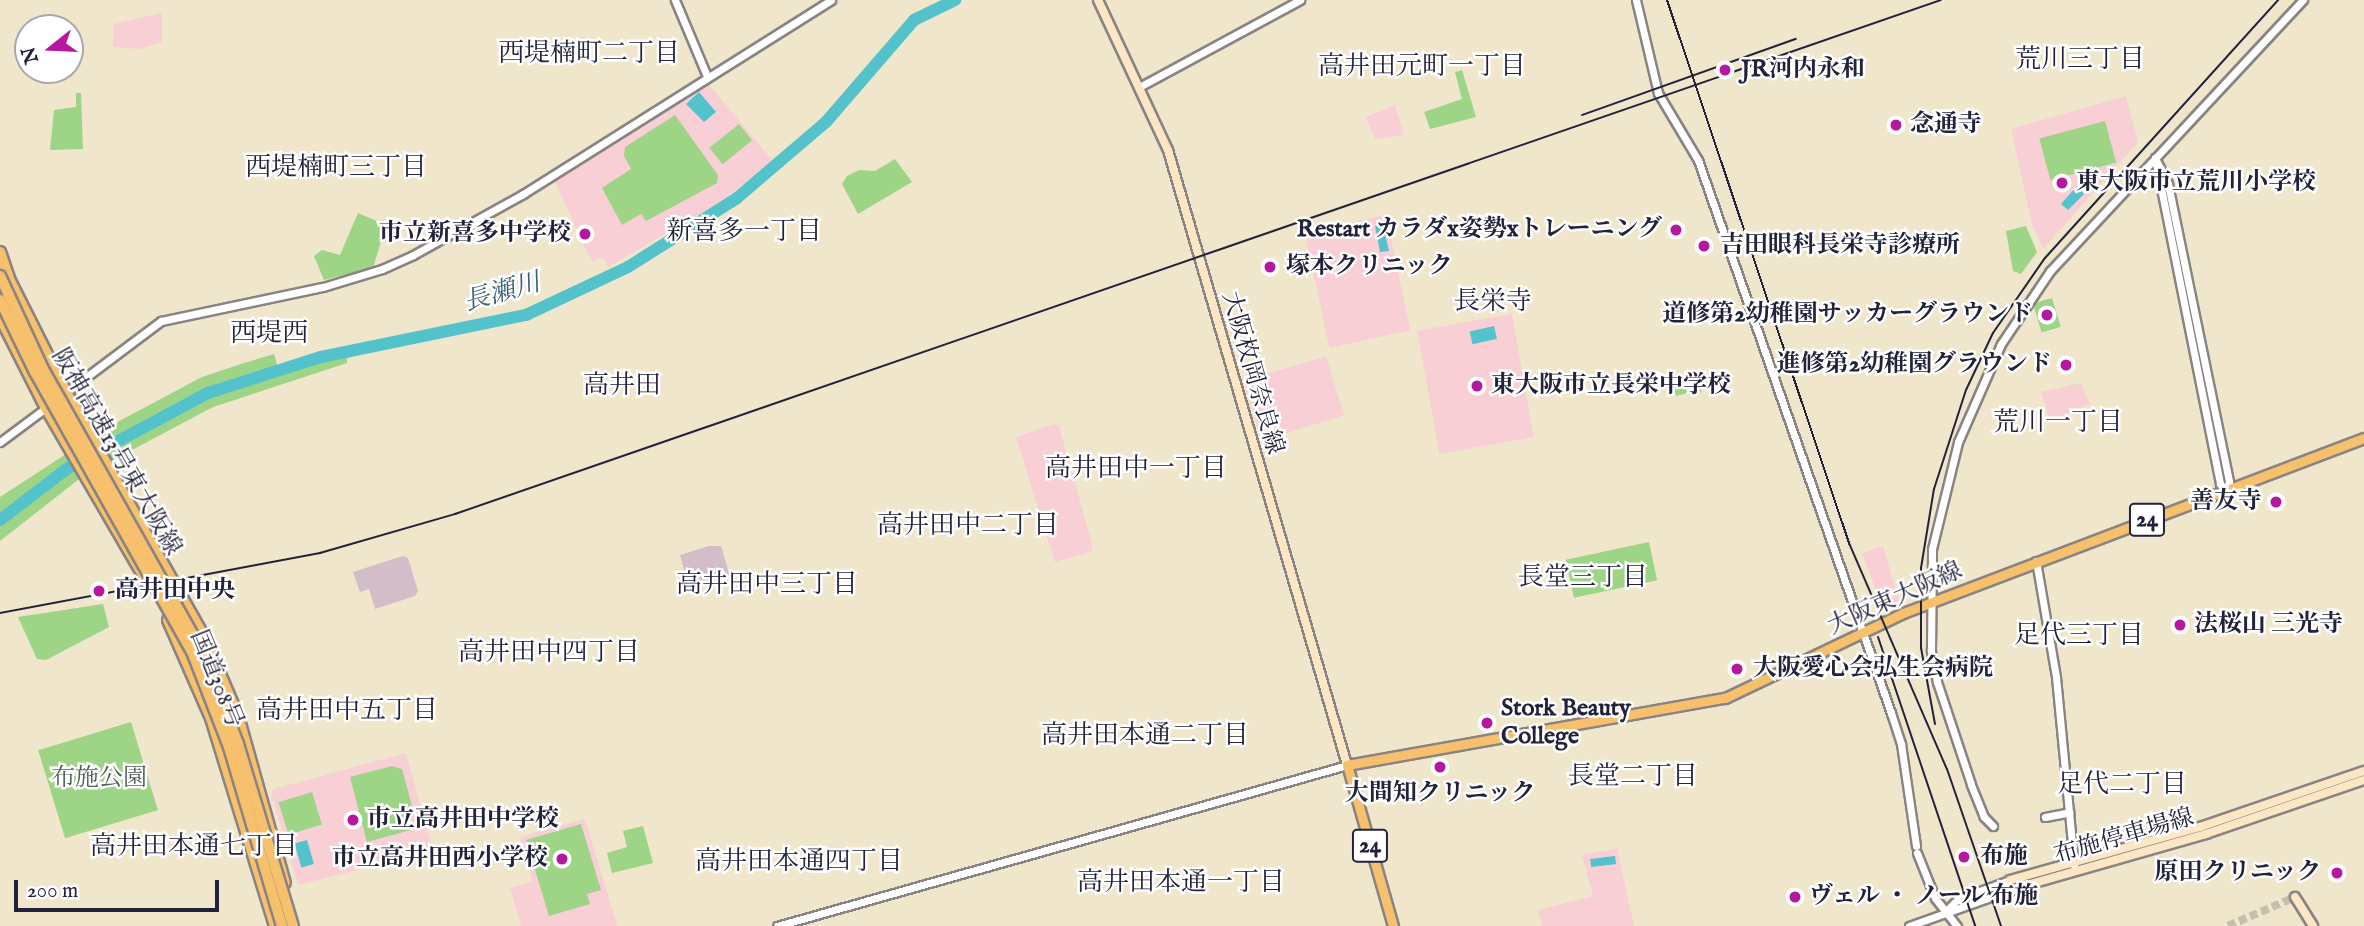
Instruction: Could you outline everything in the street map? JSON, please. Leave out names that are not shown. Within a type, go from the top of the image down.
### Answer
[{"type":"highway","name":"国道308号","points":[[0,252],[10,281],[66,392],[213,656],[258,781],[295,926]]},
{"type":"highway","name":"阪神高速13号東大阪線","points":[[0,276],[43,369],[202,651],[242,755],[295,926]]},
{"type":"highway","name":"阪神高速13号東大阪線","points":[[0,300],[35,372],[193,654],[229,747],[282,926]]},
{"type":"highway","name":"国道308号","points":[[0,317],[46,408],[186,652],[212,718],[275,926]]},
{"type":"main road","name":"大阪枚岡奈良線","points":[[1098,0],[1141,86],[1168,150],[1347,765]]},
{"type":"main road","name":"大阪東大阪線","points":[[1347,765],[1725,698],[1863,631],[1929,603],[2364,438]]},
{"type":"main road","name":"24","points":[[1347,765],[1393,926]]},
{"type":"main road","name":"布施停車場線","points":[[2013,889],[2074,866],[2200,827],[2364,771]]},
{"type":"main road","name":"布施停車場線","points":[[2010,880],[2206,834],[2364,780]]},
{"type":"main road","points":[[2295,897],[2313,926]]},
{"type":"street","points":[[676,0],[707,76]]},
{"type":"street","points":[[0,442],[161,321],[323,286],[383,269],[413,255],[523,194],[831,0]]},
{"type":"street","points":[[1141,86],[1300,0]]},
{"type":"street","points":[[1636,0],[1658,93],[1698,160],[1901,744],[1916,850],[1934,898],[1957,926]]},
{"type":"street","points":[[1993,826],[1984,817],[1971,784],[1937,682],[1929,603],[1935,531],[1948,475],[1997,352],[2050,271],[2303,0]]},
{"type":"street","points":[[2155,158],[2220,484],[2226,490]]},
{"type":"street","points":[[2036,561],[2054,657],[2074,866]]},
{"type":"street","points":[[777,926],[1347,765]]},
{"type":"street","points":[[2045,817],[2070,812]]},
{"type":"street","points":[[1946,911],[1958,899],[2010,880]]},
{"type":"street","points":[[1909,926],[2013,889]]},
{"type":"shaded area","points":[[162,13],[162,42],[140,49],[113,47],[114,24]]},
{"type":"shaded area","points":[[706,81],[772,160],[725,199],[608,267],[603,257],[592,262],[554,180]]},
{"type":"shaded area","name":"東大阪市立荒川小学校","points":[[2126,96],[2138,142],[2043,249],[2032,224],[2011,129]]},
{"type":"shaded area","points":[[1395,105],[1404,135],[1375,139],[1366,117]]},
{"type":"shaded area","points":[[1386,215],[1411,330],[1329,348],[1305,232]]},
{"type":"shaded area","name":"東大阪市立長栄中学校","points":[[1512,314],[1534,437],[1439,454],[1417,331]]},
{"type":"shaded area","points":[[1326,356],[1344,415],[1262,440],[1244,381]]},
{"type":"shaded area","points":[[2081,383],[2090,404],[2050,421],[2041,392]]},
{"type":"shaded area","points":[[1054,424],[1059,426],[1093,547],[1091,552],[1055,562],[1016,437]]},
{"type":"shaded area","points":[[709,546],[721,546],[730,576],[689,588],[680,555]]},
{"type":"shaded area","points":[[1883,546],[1900,605],[1884,611],[1862,553]]},
{"type":"shaded area","points":[[403,556],[408,558],[418,591],[415,596],[375,609],[369,589],[360,592],[353,572]]},
{"type":"shaded area","name":"市立高井田中学校","points":[[406,753],[433,851],[298,885],[271,793],[274,789]]},
{"type":"shaded area","name":"市立高井田西小学校","points":[[585,819],[617,926],[521,926],[510,888],[533,881],[520,837]]},
{"type":"shaded area","points":[[1617,848],[1634,926],[1542,926],[1538,910],[1593,896],[1582,855]]},
{"type":"green space","points":[[1462,70],[1476,117],[1430,129],[1424,112],[1462,99],[1455,72]]},
{"type":"green space","points":[[76,93],[81,93],[83,149],[50,150],[54,110],[76,107]]},
{"type":"green space","points":[[675,115],[718,175],[717,183],[646,221],[641,214],[622,225],[602,188],[631,169],[624,156],[625,147]]},
{"type":"green space","points":[[2105,121],[2116,163],[2050,180],[2039,139]]},
{"type":"green space","points":[[739,124],[752,140],[723,164],[709,148]]},
{"type":"green space","points":[[895,159],[912,182],[858,214],[842,184],[847,176],[859,170],[875,171]]},
{"type":"green space","points":[[358,213],[386,225],[373,268],[324,280],[314,256],[322,250],[340,255]]},
{"type":"green space","points":[[2026,226],[2037,252],[2021,274],[2013,271],[2006,231]]},
{"type":"green space","name":"道修第2幼稚園サッカーグラウンド","points":[[2052,298],[2061,327],[2042,333],[2033,304]]},
{"type":"green space","points":[[348,349],[347,363],[213,407],[83,476],[0,541],[0,497],[106,428],[202,377],[244,363],[274,354],[278,367]]},
{"type":"green space","points":[[1696,376],[1702,393],[1698,390],[1676,396],[1672,383]]},
{"type":"green space","points":[[1649,542],[1657,580],[1574,598],[1566,560]]},
{"type":"green space","points":[[103,604],[109,627],[46,660],[37,659],[18,617]]},
{"type":"green space","name":"布施公園","points":[[131,722],[158,810],[65,838],[38,750]]},
{"type":"green space","points":[[392,766],[402,769],[414,813],[407,816],[411,830],[367,842],[350,777]]},
{"type":"green space","points":[[312,792],[322,825],[288,835],[279,802]]},
{"type":"green space","points":[[581,824],[601,890],[587,894],[590,904],[549,916],[526,840]]},
{"type":"green space","points":[[643,826],[653,863],[612,873],[607,853],[627,847],[623,831]]},
{"type":"water","points":[[699,92],[716,112],[704,122],[686,104]]},
{"type":"water","points":[[2077,186],[2084,194],[2068,210],[2061,204]]},
{"type":"water","points":[[1383,225],[1389,251],[1380,252],[1375,226]]},
{"type":"water","points":[[1494,326],[1497,339],[1473,344],[1470,332]]},
{"type":"water","points":[[307,840],[314,864],[301,868],[295,844]]},
{"type":"water","points":[[1615,856],[1616,864],[1591,867],[1590,859]]},
{"type":"waterway","name":"長瀬川","points":[[0,520],[68,468],[208,393],[321,357],[526,315],[628,267],[737,198],[826,122],[914,20],[955,0]]},
{"type":"tunnel","points":[[2228,926],[2295,897]]},
{"type":"railway","points":[[1667,0],[1849,543],[1947,769],[2001,926]]},
{"type":"railway","points":[[0,613],[320,553],[455,514],[1941,0]]},
{"type":"railway","points":[[1935,724],[1921,648],[1921,568],[1934,489],[1966,390],[1993,333],[2045,258],[2278,0]]},
{"type":"railway","points":[[1582,115],[1796,39]]},
{"type":"railway","points":[[1878,637],[1975,926]]},
{"type":"place","name":"JR河内永和","points":[[1725,70]]},
{"type":"place","name":"念通寺","points":[[1896,125]]},
{"type":"place","name":"東大阪市立荒川小学校","points":[[2062,183]]},
{"type":"place","name":"Restart カラダx姿勢xトレーニング","points":[[1676,230]]},
{"type":"place","name":"市立新喜多中学校","points":[[585,234]]},
{"type":"place","name":"吉田眼科長栄寺診療所","points":[[1704,246]]},
{"type":"place","name":"塚本クリニック","points":[[1270,267]]},
{"type":"place","name":"道修第2幼稚園サッカーグラウンド","points":[[2047,315]]},
{"type":"place","name":"進修第2幼稚園グラウンド","points":[[2066,365]]},
{"type":"place","name":"東大阪市立長栄中学校","points":[[1477,386]]},
{"type":"place","name":"善友寺","points":[[2276,502]]},
{"type":"place","name":"高井田中央","points":[[99,591]]},
{"type":"place","name":"法桜山 三光寺","points":[[2180,625]]},
{"type":"place","name":"大阪愛心会弘生会病院","points":[[1737,669]]},
{"type":"place","name":"Stork Beauty College","points":[[1487,723]]},
{"type":"place","name":"大間知クリニック","points":[[1440,767]]},
{"type":"place","name":"市立高井田中学校","points":[[353,820]]},
{"type":"place","name":"布施","points":[[1964,857]]},
{"type":"place","name":"市立高井田西小学校","points":[[562,859]]},
{"type":"place","name":"原田クリニック","points":[[2337,873]]},
{"type":"place","name":"ヴェル ・ ノール 布施","points":[[1795,897]]},
{"type":"district","name":"西堤楠町二丁目","points":[[589,54]]},
{"type":"district","name":"荒川三丁目","points":[[2080,60]]},
{"type":"district","name":"高井田元町一丁目","points":[[1422,67]]},
{"type":"district","name":"西堤楠町三丁目","points":[[336,168]]},
{"type":"district","name":"新喜多一丁目","points":[[744,232]]},
{"type":"district","name":"長栄寺","points":[[1493,302]]},
{"type":"district","name":"西堤西","points":[[269,334]]},
{"type":"district","name":"高井田","points":[[622,386]]},
{"type":"district","name":"荒川一丁目","points":[[2058,423]]},
{"type":"district","name":"高井田中一丁目","points":[[1136,469]]},
{"type":"district","name":"高井田中二丁目","points":[[968,526]]},
{"type":"district","name":"長堂三丁目","points":[[1583,578]]},
{"type":"district","name":"高井田中三丁目","points":[[767,585]]},
{"type":"district","name":"足代三丁目","points":[[2079,636]]},
{"type":"district","name":"高井田中四丁目","points":[[549,653]]},
{"type":"district","name":"高井田中五丁目","points":[[347,711]]},
{"type":"district","name":"高井田本通二丁目","points":[[1145,736]]},
{"type":"district","name":"長堂二丁目","points":[[1633,777]]},
{"type":"district","name":"足代二丁目","points":[[2122,785]]},
{"type":"district","name":"高井田本通七丁目","points":[[194,847]]},
{"type":"district","name":"高井田本通四丁目","points":[[799,862]]},
{"type":"district","name":"高井田本通一丁目","points":[[1181,883]]}]
